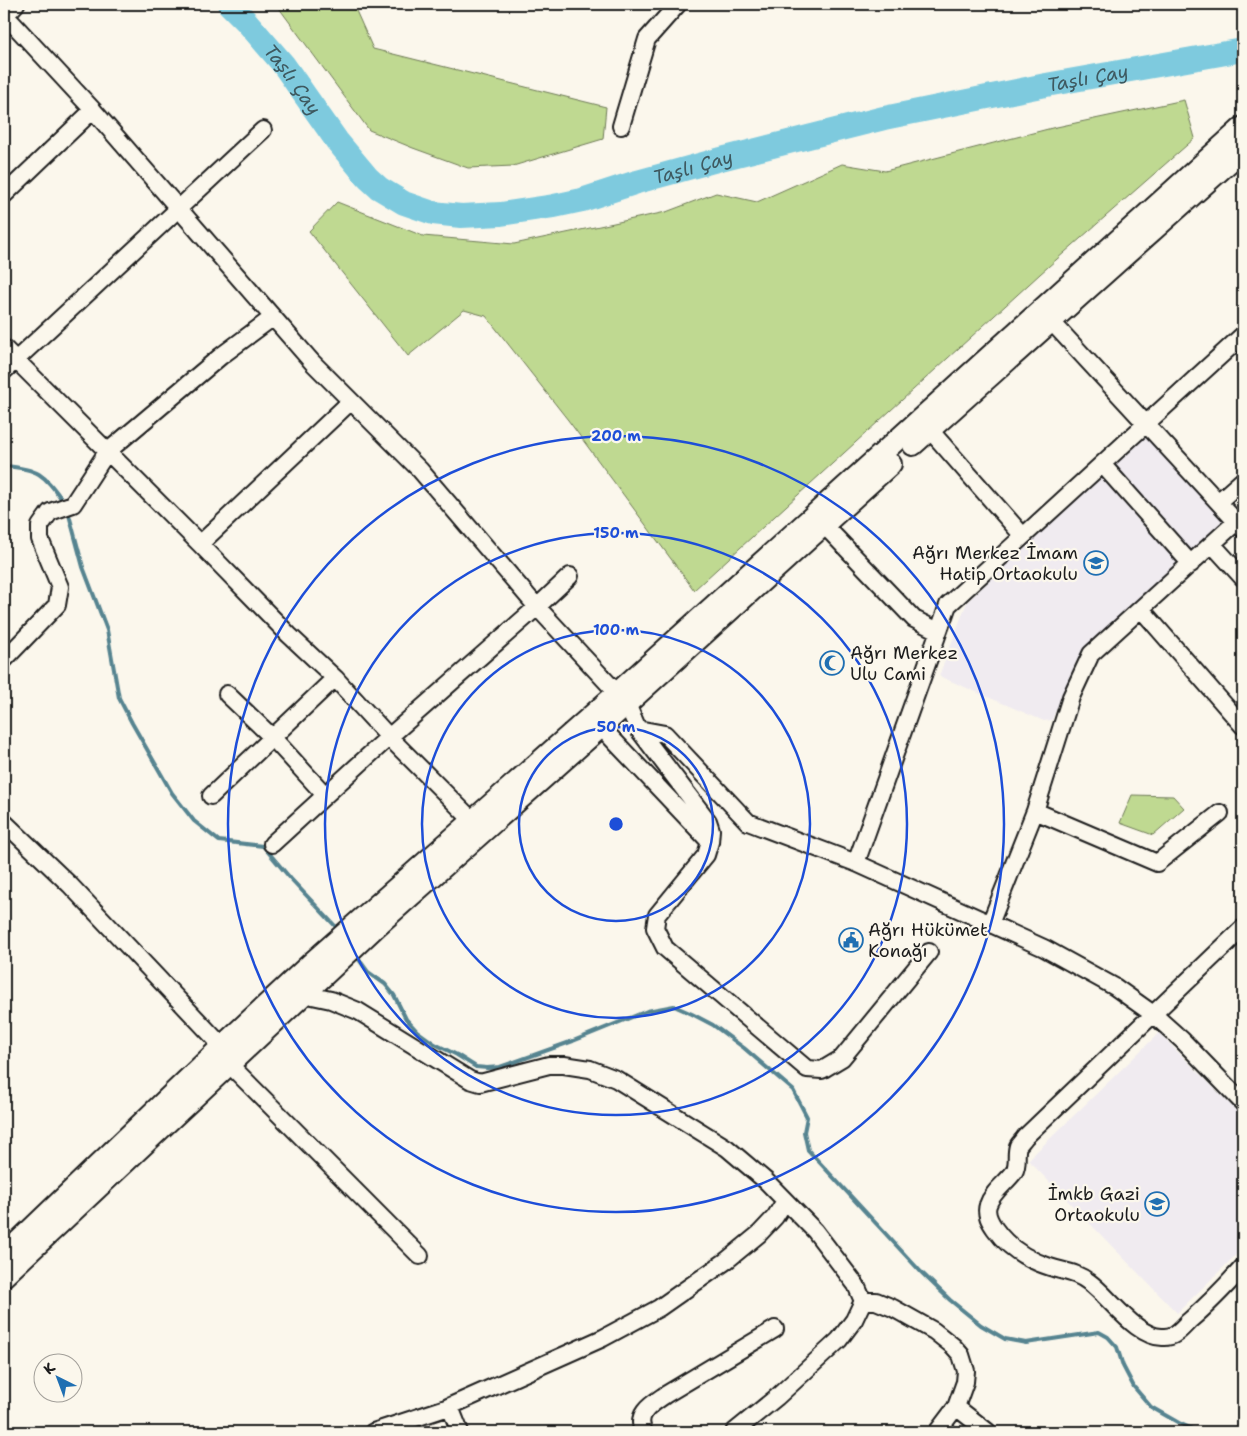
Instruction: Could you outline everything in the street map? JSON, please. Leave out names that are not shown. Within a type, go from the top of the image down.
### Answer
[{"type":"main road","points":[[4,1255],[226,1055],[372,920],[601,727],[622,698],[1243,127]]},
{"type":"main road","points":[[372,920],[473,821],[622,698],[824,524],[1243,150]]},
{"type":"main road","points":[[4,1276],[226,1055],[303,994],[315,971]]},
{"type":"street","points":[[620,126],[647,39],[678,4]]},
{"type":"street","points":[[7,13],[272,318],[350,402],[420,470],[537,607],[622,698],[638,729],[708,821],[711,830],[706,855],[657,915],[655,928],[665,948],[807,1069],[822,1070],[842,1058],[928,952]]},
{"type":"street","points":[[4,195],[93,110]]},
{"type":"street","points":[[263,130],[178,210],[8,360],[107,452],[200,544],[289,635],[335,678],[389,737],[473,821]]},
{"type":"street","points":[[4,660],[57,605],[60,587],[40,539],[40,526],[50,512],[73,504],[107,452],[221,356],[272,318]]},
{"type":"street","points":[[990,924],[1035,811],[1071,697],[1091,654],[1212,544],[1240,526],[1051,321]]},
{"type":"street","points":[[856,863],[948,605],[1243,335]]},
{"type":"street","points":[[200,544],[350,402]]},
{"type":"street","points":[[930,430],[1023,536]]},
{"type":"street","points":[[1102,464],[1190,564]]},
{"type":"street","points":[[1218,502],[1243,480]]},
{"type":"street","points":[[824,524],[914,619],[938,631]]},
{"type":"street","points":[[1212,544],[1243,578]]},
{"type":"street","points":[[272,844],[570,576]]},
{"type":"street","points":[[1141,609],[1243,726]]},
{"type":"street","points":[[211,796],[335,678]]},
{"type":"street","points":[[227,694],[272,737],[325,795]]},
{"type":"street","points":[[601,727],[710,842]]},
{"type":"street","points":[[638,729],[666,734],[748,822],[856,863],[1044,948],[1115,987],[1153,1014],[1182,1040],[1243,1103]]},
{"type":"street","points":[[1035,811],[1156,863],[1220,813]]},
{"type":"street","points":[[4,822],[70,886],[226,1055],[420,1256]]},
{"type":"street","points":[[1243,928],[1025,1137],[1018,1146],[1018,1161],[1015,1170],[991,1199],[987,1209],[988,1219],[1000,1236],[1023,1257],[1080,1276],[1098,1290],[1140,1330],[1158,1337],[1175,1334],[1201,1311],[1243,1267]]},
{"type":"street","points":[[303,994],[331,1000],[358,1011],[475,1082],[480,1083],[548,1065],[564,1065],[590,1069],[616,1080],[727,1148],[766,1181],[815,1231],[856,1284],[863,1301],[854,1320],[839,1340],[777,1397],[734,1432]]},
{"type":"street","points":[[373,1432],[450,1407],[603,1338],[659,1308],[726,1261],[759,1234],[775,1217],[785,1201]]},
{"type":"street","points":[[863,1301],[876,1301],[893,1308],[934,1331],[961,1355],[966,1377],[956,1407],[938,1432]]},
{"type":"street","points":[[644,1432],[640,1421],[642,1415],[650,1406],[775,1329]]},
{"type":"street","points":[[450,1407],[460,1432]]},
{"type":"street","points":[[956,1407],[988,1432]]},
{"type":"shaded area","name":"Ağrı Merkez İmam Hatip Ortaokulu","points":[[1146,431],[1225,517],[1226,523],[1077,660],[1052,720],[1044,721],[939,676],[967,602]]},
{"type":"shaded area","name":"İmkb Gazi Ortaokulu","points":[[1159,1033],[1243,1117],[1243,1248],[1177,1313],[1028,1160]]},
{"type":"green space","points":[[276,4],[353,4],[373,49],[606,107],[603,139],[513,166],[468,168],[369,130]]},
{"type":"green space","points":[[1184,100],[1195,138],[1040,274],[694,590],[568,420],[486,316],[464,310],[408,356],[309,231],[337,202],[423,236],[514,244],[666,212],[716,193],[757,202],[842,164],[885,171],[1052,128]]},
{"type":"green space","points":[[1132,795],[1173,796],[1184,808],[1153,835],[1120,823]]},
{"type":"waterway","name":"Taşlı Çay","points":[[229,4],[283,64],[337,141],[368,178],[379,188],[404,203],[433,213],[461,216],[501,214],[554,206],[582,200],[637,182],[721,159],[884,118],[1046,85],[1243,50]]},
{"type":"waterway","points":[[4,466],[26,469],[40,475],[51,485],[64,502]]},
{"type":"waterway","points":[[68,511],[83,567],[107,630],[119,698],[172,793],[194,821],[219,841],[263,846],[338,929]]},
{"type":"waterway","points":[[355,954],[368,972],[385,984],[394,995],[406,1019],[417,1031],[435,1044],[476,1067],[500,1067],[573,1041],[647,1011],[674,1006],[713,1025],[744,1048],[793,1090],[807,1117],[804,1132],[808,1150],[921,1272],[950,1300],[981,1325],[1005,1339],[1026,1343],[1099,1332],[1108,1337],[1117,1347],[1123,1366],[1134,1387],[1151,1407],[1199,1432]]},
{"type":"place","name":"Ağrı Merkez İmam Hatip Ortaokulu","points":[[1096,563]]},
{"type":"place","name":"Ağrı Merkez Ulu Cami","points":[[832,663]]},
{"type":"place","name":"Ağrı Hükümet Konağı","points":[[851,940]]},
{"type":"place","name":"İmkb Gazi Ortaokulu","points":[[1157,1204]]}]
